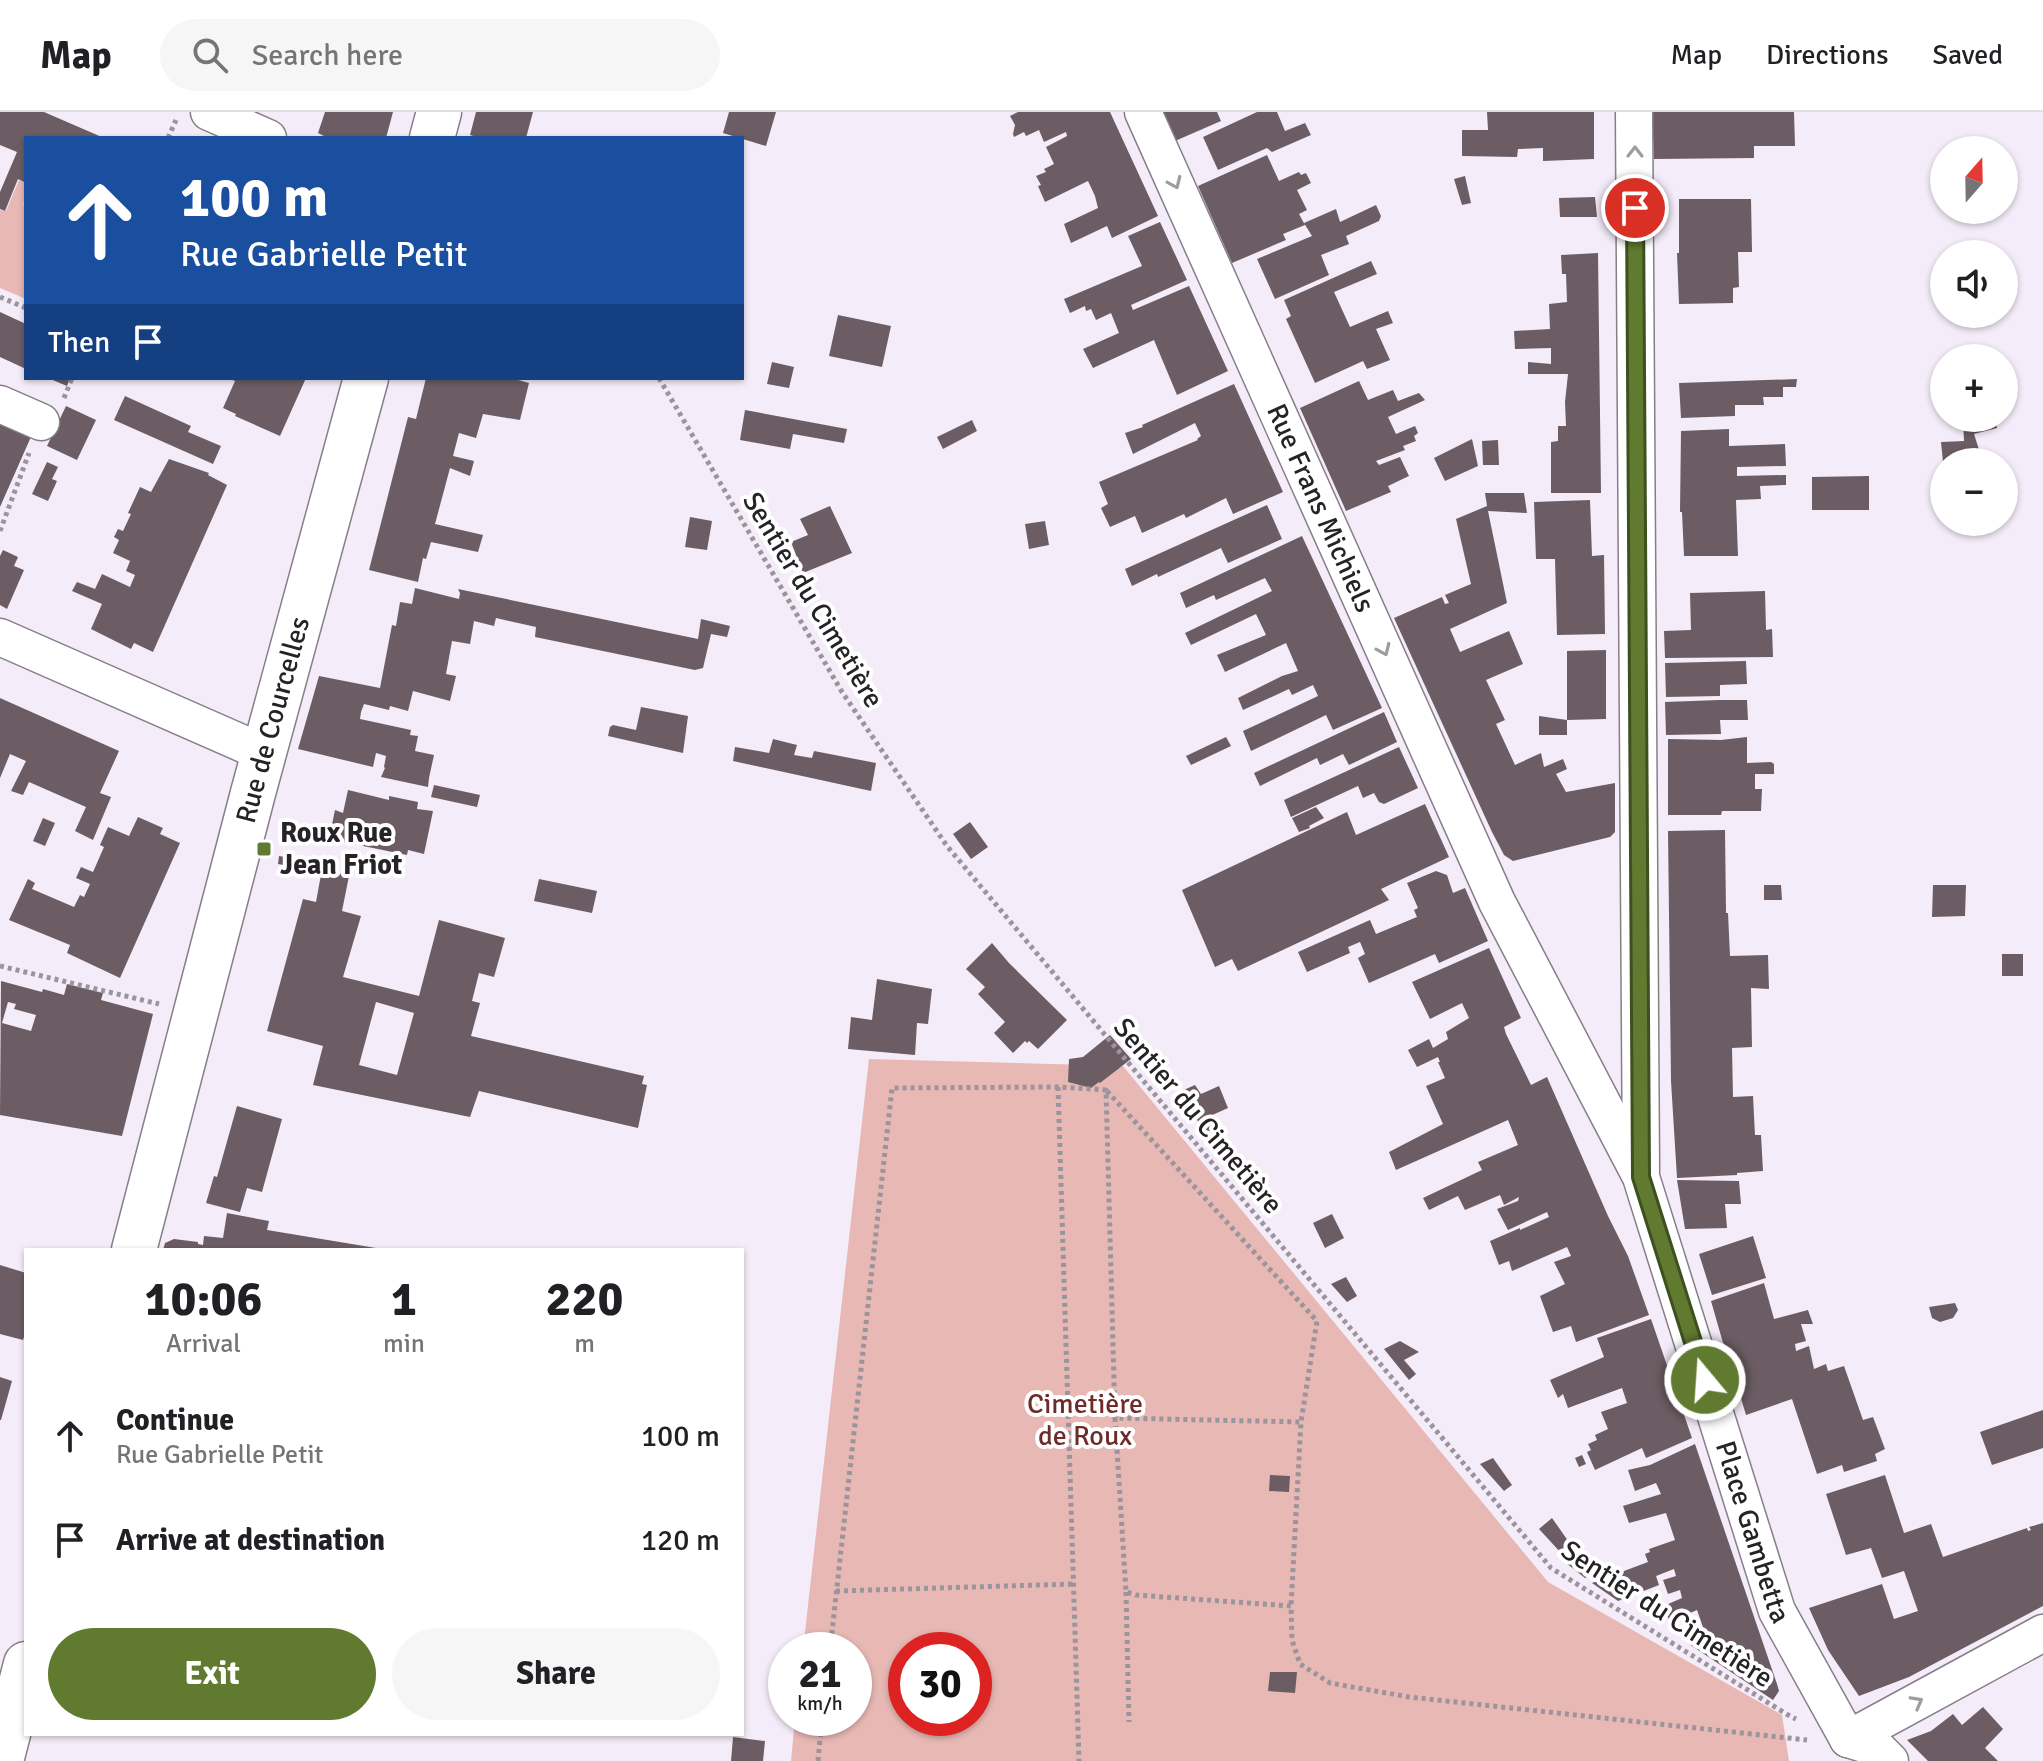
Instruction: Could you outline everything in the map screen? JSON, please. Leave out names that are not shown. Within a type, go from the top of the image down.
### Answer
[{"type":"main road","points":[[433,136],[439,112]]},
{"type":"main road","name":"Rue de Courcelles","points":[[135,1248],[365,380]]},
{"type":"main road","points":[[1,1761],[24,1672]]},
{"type":"street","points":[[209,112],[263,136]]},
{"type":"street","name":"Rue Frans Michiels","points":[[1143,112],[1497,902]]},
{"type":"street","name":"Place Gambetta","points":[[1634,112],[1641,1177]]},
{"type":"street","points":[[0,404],[41,422]]},
{"type":"street","points":[[0,637],[264,753]]},
{"type":"street","name":"Place Gambetta","points":[[1497,902],[1641,1177],[1777,1611],[1848,1739]]},
{"type":"street","points":[[1848,1739],[2043,1633]]},
{"type":"street","points":[[1848,1739],[1877,1748],[1890,1761]]},
{"type":"path","points":[[0,297],[24,307]]},
{"type":"path","name":"Sentier du Cimetière","points":[[660,380],[842,692],[947,846],[1551,1568],[1788,1715],[1848,1739]]},
{"type":"path","points":[[0,531],[41,422]]},
{"type":"path","points":[[0,966],[196,1012]]},
{"type":"path","points":[[1058,1087],[1079,1761]]},
{"type":"path","points":[[832,1632],[892,1088],[1058,1087],[1106,1090],[1317,1321],[1301,1422],[1291,1606],[1292,1640],[1300,1664],[1330,1683],[1409,1697],[1810,1741]]},
{"type":"path","points":[[1106,1090],[1115,1418],[1126,1592],[1129,1722]]},
{"type":"path","points":[[1115,1418],[1301,1422]]},
{"type":"path","points":[[836,1591],[1074,1584]]},
{"type":"path","points":[[1126,1592],[1291,1606]]},
{"type":"path","points":[[818,1761],[820,1736]]},
{"type":"green space","points":[[19,180],[24,182],[24,298],[0,288],[0,210],[6,211]]},
{"type":"green space","name":"Cimetière de Roux","points":[[869,1059],[1123,1066],[1548,1582],[1782,1715],[1789,1761],[791,1761],[793,1736],[872,1736],[872,1632],[805,1632]]},
{"type":"building","points":[[0,112],[44,112],[99,136],[24,136],[24,182],[18,179],[5,211],[0,209],[0,192],[17,152],[0,145]]},
{"type":"building","points":[[325,112],[393,112],[387,136],[324,136],[318,133]]},
{"type":"building","points":[[476,112],[533,112],[527,136],[470,135]]},
{"type":"building","points":[[729,112],[776,112],[766,146],[744,139],[744,136],[723,133]]},
{"type":"building","points":[[1018,112],[1110,112],[1158,216],[1112,238],[1107,226],[1071,243],[1064,224],[1098,208],[1095,196],[1088,181],[1045,202],[1036,176],[1054,164],[1046,147],[1067,136],[1066,132],[1044,142],[1039,130],[1014,137],[1015,125],[1010,116]]},
{"type":"building","points":[[1162,112],[1217,112],[1221,121],[1175,141]]},
{"type":"building","points":[[1257,112],[1277,112],[1285,131],[1305,123],[1311,135],[1272,152],[1267,148],[1218,170],[1203,137]]},
{"type":"building","points":[[1487,112],[1594,112],[1594,159],[1543,161],[1543,148],[1518,149],[1517,157],[1462,156],[1462,130],[1488,130]]},
{"type":"building","points":[[1652,112],[1794,112],[1795,146],[1754,146],[1754,158],[1654,159]]},
{"type":"building","points":[[1267,155],[1279,181],[1299,172],[1301,175],[1306,173],[1311,183],[1297,190],[1307,210],[1299,214],[1305,225],[1283,234],[1286,240],[1232,263],[1198,186]]},
{"type":"building","points":[[1465,176],[1471,203],[1462,205],[1454,179]]},
{"type":"building","points":[[1595,197],[1597,217],[1560,217],[1559,198]]},
{"type":"building","points":[[1679,199],[1751,199],[1752,252],[1738,252],[1739,287],[1733,288],[1733,303],[1679,304]]},
{"type":"building","points":[[1376,205],[1381,216],[1379,221],[1346,236],[1349,244],[1321,255],[1329,275],[1275,299],[1257,259],[1312,236],[1304,223],[1336,209],[1340,222]]},
{"type":"building","points":[[1160,222],[1187,280],[1131,305],[1133,310],[1189,286],[1228,371],[1177,395],[1154,340],[1093,368],[1083,349],[1119,333],[1111,313],[1096,320],[1091,309],[1086,311],[1085,306],[1070,313],[1064,299],[1142,266],[1128,236]]},
{"type":"building","points":[[1598,253],[1601,493],[1551,493],[1551,442],[1558,441],[1558,426],[1566,426],[1568,374],[1528,374],[1528,362],[1551,364],[1551,348],[1515,349],[1514,331],[1550,329],[1549,304],[1567,302],[1566,274],[1562,274],[1561,255]]},
{"type":"building","points":[[1371,261],[1377,274],[1334,292],[1350,327],[1388,311],[1393,323],[1376,329],[1390,360],[1367,369],[1363,361],[1315,383],[1286,319],[1291,316],[1284,300]]},
{"type":"building","points":[[0,312],[24,323],[24,368],[0,357]]},
{"type":"building","points":[[838,315],[891,326],[882,367],[829,356]]},
{"type":"building","points":[[772,362],[794,367],[789,388],[767,384]]},
{"type":"building","points":[[1797,379],[1796,387],[1783,387],[1783,397],[1763,397],[1764,405],[1735,405],[1735,416],[1681,418],[1679,383]]},
{"type":"building","points":[[53,380],[69,380],[67,386]]},
{"type":"building","points":[[233,380],[305,380],[280,436],[223,408],[235,381]]},
{"type":"building","points":[[426,380],[518,380],[529,383],[520,420],[483,414],[476,438],[459,433],[453,456],[474,461],[470,476],[450,468],[435,524],[483,535],[478,552],[431,542],[426,559],[423,558],[418,582],[369,570],[408,417],[416,419]]},
{"type":"building","points":[[1359,381],[1368,400],[1393,390],[1398,401],[1419,393],[1425,400],[1388,417],[1396,434],[1415,426],[1418,433],[1414,436],[1416,441],[1403,446],[1405,450],[1376,461],[1379,465],[1400,457],[1409,476],[1388,486],[1391,492],[1346,511],[1300,408]]},
{"type":"building","points":[[1234,384],[1283,492],[1233,514],[1226,498],[1186,518],[1184,514],[1142,533],[1135,516],[1110,527],[1101,508],[1108,504],[1099,482],[1198,440],[1201,436],[1195,423],[1133,454],[1125,433]]},
{"type":"building","points":[[125,396],[191,426],[188,432],[221,446],[213,464],[114,420]]},
{"type":"building","points":[[66,406],[96,420],[77,460],[47,446]]},
{"type":"building","points":[[745,410],[847,429],[844,443],[793,434],[790,449],[740,440]]},
{"type":"building","points":[[0,415],[34,430],[0,507]]},
{"type":"building","points":[[972,420],[977,431],[943,449],[937,437]]},
{"type":"building","points":[[1729,429],[1729,446],[1785,444],[1786,466],[1737,467],[1737,476],[1786,475],[1786,485],[1760,486],[1761,499],[1736,500],[1738,556],[1684,556],[1680,512],[1681,431]]},
{"type":"building","points":[[1964,432],[1982,432],[1974,434],[1978,448],[1942,448],[1941,442],[1964,441]]},
{"type":"building","points":[[1472,439],[1478,466],[1445,481],[1434,458]]},
{"type":"building","points":[[1498,440],[1499,465],[1483,465],[1482,441]]},
{"type":"building","points":[[169,459],[209,473],[227,485],[153,652],[134,643],[131,649],[91,629],[102,604],[72,591],[77,582],[95,589],[102,574],[130,587],[135,575],[126,571],[130,561],[113,553],[119,540],[114,537],[118,529],[123,531],[140,487],[151,492]]},
{"type":"building","points":[[47,462],[58,467],[52,479],[57,481],[48,501],[32,494]]},
{"type":"building","points":[[1869,476],[1869,510],[1812,510],[1812,477]]},
{"type":"building","points":[[1485,493],[1524,493],[1527,513],[1488,511],[1507,603],[1450,629],[1460,652],[1509,631],[1523,664],[1486,680],[1505,720],[1496,724],[1515,765],[1541,753],[1544,767],[1563,759],[1567,769],[1556,774],[1566,792],[1615,783],[1615,832],[1610,837],[1513,861],[1504,855],[1492,832],[1394,618],[1442,597],[1445,604],[1449,603],[1445,595],[1471,584],[1456,519],[1487,506]]},
{"type":"building","points":[[1590,500],[1592,556],[1604,555],[1605,634],[1557,635],[1555,559],[1536,559],[1534,502]]},
{"type":"building","points":[[1267,505],[1282,539],[1228,563],[1221,548],[1132,586],[1125,569]]},
{"type":"building","points":[[830,506],[852,553],[803,573],[791,542],[808,535],[800,519]]},
{"type":"building","points":[[690,517],[712,521],[707,550],[685,547]]},
{"type":"building","points":[[1045,521],[1049,545],[1029,549],[1025,524]]},
{"type":"building","points":[[1302,536],[1382,708],[1333,730],[1326,715],[1251,751],[1243,731],[1318,696],[1313,685],[1292,695],[1289,689],[1243,710],[1238,698],[1298,671],[1286,643],[1225,672],[1217,655],[1266,635],[1256,614],[1191,645],[1185,633],[1272,591],[1265,578],[1216,600],[1214,595],[1186,608],[1180,593]]},
{"type":"building","points":[[3,550],[18,557],[14,566],[24,570],[7,609],[0,605],[0,556]]},
{"type":"building","points":[[415,588],[459,599],[458,589],[698,639],[701,619],[730,626],[727,637],[711,634],[703,668],[695,670],[535,637],[536,627],[496,618],[494,626],[474,621],[470,644],[452,641],[446,674],[456,676],[450,701],[413,691],[408,711],[364,704],[361,712],[360,719],[411,730],[410,735],[418,736],[415,751],[434,755],[428,787],[381,777],[386,756],[376,753],[373,767],[298,749],[319,676],[380,688],[392,625],[396,626],[400,602],[412,604]]},
{"type":"building","points":[[1765,591],[1766,630],[1772,629],[1773,657],[1665,658],[1664,631],[1691,630],[1690,593]]},
{"type":"building","points":[[1606,650],[1606,719],[1567,720],[1567,651]]},
{"type":"building","points":[[1746,661],[1747,684],[1720,685],[1720,696],[1666,697],[1665,663]]},
{"type":"building","points":[[0,698],[119,751],[100,793],[111,797],[93,840],[75,831],[86,807],[29,782],[23,795],[11,791],[26,761],[10,754],[0,778]]},
{"type":"building","points":[[1747,700],[1748,720],[1720,720],[1721,734],[1666,735],[1665,702]]},
{"type":"building","points":[[641,707],[688,716],[683,753],[608,736],[613,725],[636,730]]},
{"type":"building","points":[[1384,712],[1397,742],[1349,765],[1343,754],[1320,765],[1317,758],[1260,786],[1254,773]]},
{"type":"building","points":[[1539,716],[1567,720],[1567,735],[1539,735]]},
{"type":"building","points":[[1226,737],[1231,746],[1191,765],[1186,756]]},
{"type":"building","points":[[1747,737],[1747,763],[1774,764],[1774,774],[1755,774],[1755,789],[1762,789],[1761,811],[1668,815],[1668,739]]},
{"type":"building","points":[[773,739],[797,745],[794,755],[812,758],[814,751],[876,763],[871,791],[733,761],[735,747],[769,753]]},
{"type":"building","points":[[1399,747],[1418,788],[1384,804],[1374,793],[1363,798],[1358,786],[1291,817],[1284,800]]},
{"type":"building","points":[[434,785],[480,795],[477,807],[431,797]]},
{"type":"building","points":[[348,790],[389,800],[389,796],[418,802],[417,809],[433,811],[424,854],[408,850],[407,855],[329,839],[335,810],[343,813]]},
{"type":"building","points":[[1425,804],[1449,857],[1381,889],[1389,900],[1238,971],[1232,959],[1215,967],[1182,890],[1347,812],[1356,835]]},
{"type":"building","points":[[1316,807],[1324,818],[1299,832],[1292,818]]},
{"type":"building","points":[[138,817],[163,828],[160,834],[180,843],[120,978],[67,953],[70,945],[9,920],[28,879],[35,883],[32,889],[74,907],[80,895],[84,897],[90,884],[76,878],[81,867],[93,872],[104,847],[100,845],[108,827],[129,836]]},
{"type":"building","points":[[43,818],[55,823],[45,846],[33,841]]},
{"type":"building","points":[[970,822],[988,847],[971,859],[953,834]]},
{"type":"building","points":[[1725,830],[1730,956],[1768,955],[1769,989],[1751,988],[1752,1047],[1732,1048],[1733,1097],[1753,1096],[1755,1135],[1761,1135],[1763,1171],[1677,1178],[1671,1081],[1668,831]]},
{"type":"building","points":[[279,856],[291,858],[289,866],[278,864]]},
{"type":"building","points":[[322,869],[349,876],[342,911],[361,916],[343,977],[419,996],[439,920],[505,938],[494,977],[479,973],[472,1001],[480,1003],[471,1036],[644,1076],[642,1084],[647,1085],[638,1128],[479,1091],[470,1117],[313,1085],[323,1046],[267,1031],[303,899],[316,902]],"holes":[[[376,1002],[414,1013],[397,1075],[359,1065]]]},
{"type":"building","points":[[1436,871],[1447,875],[1453,893],[1465,888],[1488,941],[1439,963],[1435,954],[1369,983],[1358,958],[1365,954],[1360,942],[1348,947],[1350,953],[1307,972],[1298,952],[1370,920],[1376,934],[1417,917],[1414,910],[1418,908],[1407,883]]},
{"type":"building","points":[[539,879],[597,891],[592,913],[534,901]]},
{"type":"building","points":[[1764,885],[1781,885],[1782,900],[1764,900]]},
{"type":"building","points":[[1933,885],[1966,885],[1965,916],[1932,917]]},
{"type":"building","points":[[992,943],[1067,1020],[1038,1049],[1025,1041],[1013,1053],[994,1033],[1005,1022],[978,994],[985,987],[966,969]]},
{"type":"building","points":[[1489,948],[1521,1018],[1504,1027],[1506,1034],[1531,1085],[1547,1077],[1628,1256],[1649,1315],[1576,1342],[1571,1326],[1553,1332],[1540,1296],[1565,1284],[1554,1262],[1571,1256],[1567,1247],[1512,1271],[1509,1261],[1499,1265],[1490,1241],[1549,1217],[1547,1212],[1508,1230],[1497,1209],[1518,1201],[1519,1197],[1504,1205],[1500,1195],[1465,1210],[1458,1196],[1429,1210],[1423,1198],[1482,1170],[1478,1162],[1518,1145],[1508,1120],[1396,1170],[1389,1152],[1443,1124],[1426,1086],[1445,1078],[1438,1057],[1417,1067],[1408,1050],[1429,1039],[1433,1048],[1448,1039],[1446,1032],[1469,1018],[1462,1003],[1430,1019],[1412,982]]},
{"type":"building","points":[[2002,954],[2023,954],[2023,976],[2002,976]]},
{"type":"building","points":[[877,979],[932,989],[928,1024],[917,1023],[915,1055],[848,1049],[851,1017],[872,1020]]},
{"type":"building","points":[[1,981],[64,995],[67,984],[103,993],[101,1000],[153,1014],[122,1136],[0,1115]],"holes":[[[8,1002],[16,1004],[14,1009],[36,1015],[31,1031],[2,1023]]]},
{"type":"building","points":[[1110,1035],[1131,1059],[1091,1088],[1068,1082],[1069,1059],[1083,1057]]},
{"type":"building","points":[[1195,1085],[1201,1094],[1219,1086],[1228,1108],[1210,1116],[1225,1138],[1215,1144],[1177,1093]]},
{"type":"building","points":[[237,1106],[282,1119],[262,1192],[247,1188],[240,1212],[206,1203],[214,1176],[217,1177]]},
{"type":"building","points":[[1677,1180],[1739,1181],[1741,1204],[1725,1204],[1727,1228],[1685,1229]]},
{"type":"building","points":[[227,1213],[269,1221],[267,1230],[376,1248],[164,1248],[165,1243],[174,1239],[203,1245],[204,1236],[223,1238]]},
{"type":"building","points":[[1332,1214],[1344,1238],[1325,1248],[1313,1223]]},
{"type":"building","points":[[1753,1236],[1766,1278],[1712,1295],[1699,1254]]},
{"type":"building","points":[[0,1265],[24,1272],[24,1337],[23,1340],[0,1334]]},
{"type":"building","points":[[1346,1277],[1357,1296],[1347,1302],[1331,1284]]},
{"type":"building","points":[[1764,1283],[1774,1319],[1808,1310],[1813,1324],[1801,1324],[1806,1341],[1795,1344],[1796,1351],[1809,1346],[1814,1369],[1826,1364],[1828,1371],[1844,1366],[1863,1420],[1873,1417],[1885,1449],[1875,1454],[1877,1461],[1844,1472],[1842,1465],[1817,1474],[1792,1399],[1746,1415],[1711,1301]]},
{"type":"building","points":[[1955,1303],[1958,1310],[1953,1318],[1940,1322],[1932,1318],[1929,1307]]},
{"type":"building","points":[[1651,1319],[1692,1438],[1646,1458],[1642,1448],[1595,1470],[1587,1452],[1591,1450],[1588,1444],[1597,1440],[1595,1435],[1608,1429],[1601,1412],[1627,1403],[1622,1388],[1568,1408],[1563,1394],[1558,1398],[1550,1380],[1604,1357],[1597,1338]]},
{"type":"building","points":[[1400,1341],[1419,1352],[1404,1360],[1416,1374],[1409,1380],[1384,1349]]},
{"type":"building","points":[[0,1377],[12,1381],[1,1420],[0,1420]]},
{"type":"building","points":[[2043,1410],[2043,1448],[1992,1465],[1980,1432]]},
{"type":"building","points":[[1695,1444],[1777,1684],[1779,1691],[1773,1700],[1689,1644],[1691,1637],[1705,1633],[1697,1610],[1671,1621],[1659,1608],[1682,1598],[1680,1590],[1668,1594],[1663,1580],[1676,1576],[1674,1569],[1656,1576],[1659,1585],[1618,1601],[1592,1583],[1648,1562],[1645,1554],[1650,1552],[1649,1549],[1675,1540],[1666,1513],[1629,1523],[1623,1506],[1661,1494],[1656,1483],[1635,1491],[1628,1470],[1650,1465]]},
{"type":"building","points":[[1582,1455],[1586,1464],[1579,1467],[1575,1458]]},
{"type":"building","points":[[1493,1458],[1512,1485],[1504,1491],[1480,1464]]},
{"type":"building","points":[[1270,1475],[1290,1476],[1289,1492],[1269,1491]]},
{"type":"building","points":[[1885,1475],[1904,1533],[1931,1524],[1943,1557],[2027,1528],[2031,1530],[2029,1527],[2043,1523],[2043,1606],[1909,1677],[1859,1696],[1828,1650],[1809,1608],[1882,1584],[1894,1619],[1918,1611],[1904,1571],[1882,1578],[1871,1548],[1846,1555],[1826,1494]]},
{"type":"building","points":[[1552,1518],[1571,1545],[1562,1554],[1539,1529]]},
{"type":"building","points":[[1582,1555],[1601,1570],[1585,1578],[1566,1563]]},
{"type":"building","points":[[1270,1672],[1297,1672],[1295,1693],[1268,1691]]},
{"type":"building","points":[[1983,1707],[2003,1729],[1985,1748],[1998,1761],[1928,1761],[1907,1740],[1931,1731],[1953,1714],[1962,1725]]},
{"type":"building","points":[[733,1737],[765,1741],[763,1761],[731,1761]]},
{"type":"place","name":"Roux Rue Jean Friot","points":[[264,849]]},
{"type":"route","points":[[1635,208],[1641,1177],[1705,1380]]}]
